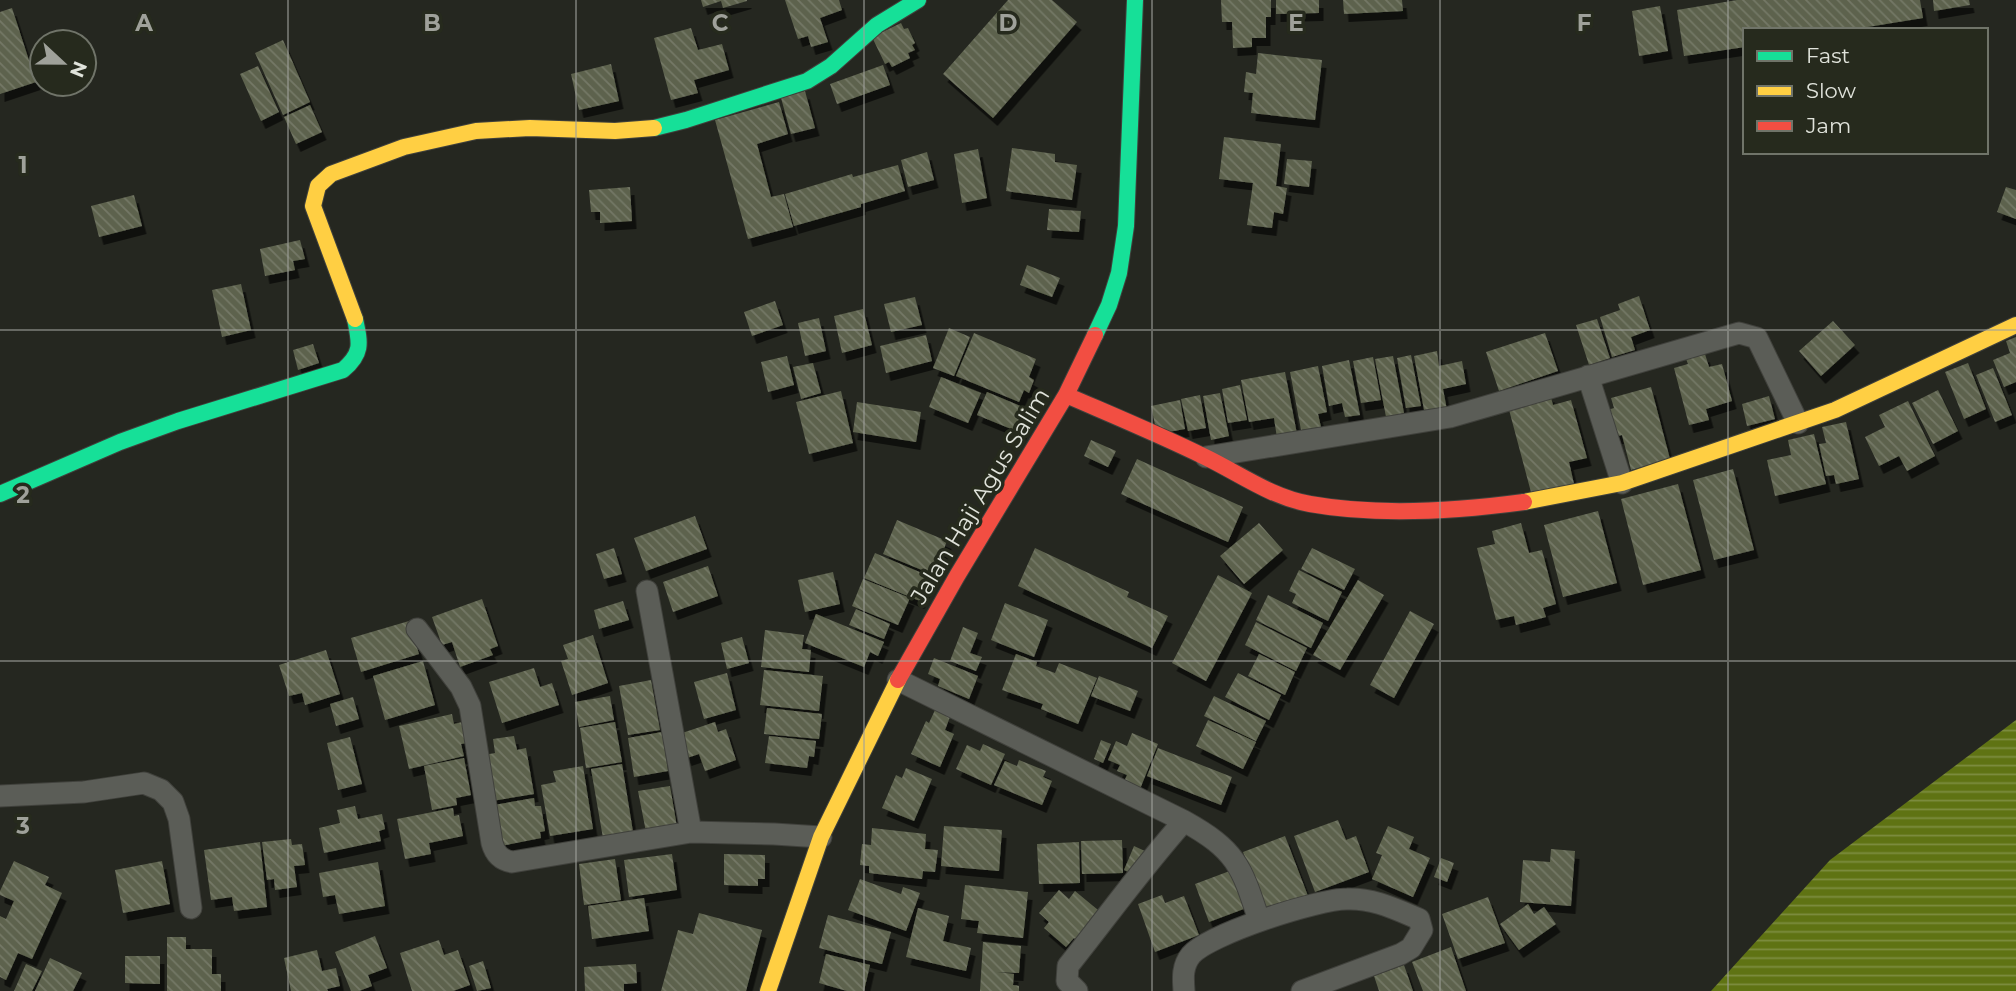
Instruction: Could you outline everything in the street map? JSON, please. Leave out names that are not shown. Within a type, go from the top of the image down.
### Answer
[{"type":"street","points":[[0,494],[120,442],[178,421],[343,370],[351,364],[359,350],[356,322],[313,206],[318,185],[332,172],[413,143],[446,135],[514,128],[614,133],[654,129],[689,119],[808,81],[837,63],[850,48],[885,20],[918,0]]},
{"type":"street","name":"Jalan Haji Agus Salim","points":[[768,991],[821,837],[898,680],[1066,395],[1109,305],[1124,248],[1135,0]]},
{"type":"street","points":[[1066,395],[1206,457],[1251,483],[1310,504],[1390,511],[1481,508],[1533,501],[1622,483],[1798,423],[1835,410],[2016,325]]},
{"type":"street","points":[[1206,457],[1450,417],[1739,333],[1757,338],[1798,423]]},
{"type":"street","points":[[1588,376],[1622,483]]},
{"type":"street","points":[[647,591],[691,832]]},
{"type":"street","points":[[417,629],[461,687],[470,706],[494,849],[505,860],[512,862],[691,832],[821,837]]},
{"type":"street","points":[[898,680],[1184,821],[1220,842],[1241,869],[1259,920]]},
{"type":"street","points":[[0,796],[73,793],[144,783],[161,790],[173,802],[179,819],[191,908]]},
{"type":"street","points":[[1077,991],[1067,981],[1068,966],[1127,893],[1146,864],[1184,821]]},
{"type":"street","points":[[1184,991],[1184,969],[1195,951],[1259,920],[1331,900],[1349,899],[1370,901],[1419,919],[1422,930],[1411,948],[1302,991]]},
{"type":"shaded area","points":[[2016,720],[2016,991],[1711,991],[1830,860]]},
{"type":"building","points":[[701,0],[747,1],[723,8],[721,1],[703,7]]},
{"type":"building","points":[[785,0],[839,0],[842,10],[820,18],[828,42],[811,47],[808,36],[798,39]]},
{"type":"building","points":[[1008,0],[1052,0],[1077,22],[993,118],[943,74]]},
{"type":"building","points":[[1221,0],[1271,0],[1271,17],[1266,17],[1266,38],[1252,38],[1252,47],[1233,48],[1232,22],[1222,22]]},
{"type":"building","points":[[1276,0],[1319,0],[1319,13],[1276,14]]},
{"type":"building","points":[[1343,0],[1402,0],[1403,11],[1344,14]]},
{"type":"building","points":[[1737,0],[1920,0],[1923,18],[1861,28],[1743,28],[1743,47],[1684,56],[1677,10]]},
{"type":"building","points":[[1933,0],[1969,0],[1970,5],[1934,11]]},
{"type":"building","points":[[1660,6],[1668,51],[1639,56],[1632,11]]},
{"type":"building","points":[[12,8],[28,57],[28,85],[0,94],[0,12]]},
{"type":"building","points":[[901,23],[904,29],[908,28],[915,43],[912,45],[915,50],[908,53],[910,58],[892,67],[889,62],[885,64],[872,37]]},
{"type":"building","points":[[691,28],[698,50],[722,44],[729,70],[694,80],[698,93],[671,100],[654,38]]},
{"type":"building","points":[[283,40],[310,102],[283,115],[255,53]]},
{"type":"building","points":[[1258,53],[1322,60],[1315,120],[1251,113],[1253,93],[1244,92],[1246,72],[1256,74]]},
{"type":"building","points":[[611,64],[619,101],[579,110],[571,74]]},
{"type":"building","points":[[883,65],[890,85],[837,104],[830,84]]},
{"type":"building","points":[[258,66],[279,112],[261,121],[240,74]]},
{"type":"building","points":[[805,91],[815,128],[791,134],[781,98]]},
{"type":"building","points":[[779,102],[788,134],[757,144],[771,197],[784,194],[793,227],[748,239],[715,120]]},
{"type":"building","points":[[310,105],[322,132],[296,144],[284,117]]},
{"type":"building","points":[[1224,137],[1281,144],[1276,186],[1287,188],[1283,214],[1274,212],[1272,228],[1247,225],[1253,183],[1219,179]]},
{"type":"building","points":[[1012,148],[1055,154],[1055,162],[1077,165],[1072,200],[1006,191]]},
{"type":"building","points":[[978,149],[987,198],[962,203],[954,154]]},
{"type":"building","points":[[927,152],[934,180],[908,187],[901,160]]},
{"type":"building","points":[[1287,159],[1312,161],[1309,187],[1284,184]]},
{"type":"building","points":[[898,165],[905,191],[794,226],[785,194],[852,174],[853,177]]},
{"type":"building","points":[[630,187],[632,221],[600,223],[600,212],[591,212],[589,190]]},
{"type":"building","points":[[2006,187],[2016,190],[2016,219],[1997,212]]},
{"type":"building","points":[[134,195],[142,226],[99,237],[91,206]]},
{"type":"building","points":[[1049,209],[1081,211],[1079,232],[1047,230]]},
{"type":"building","points":[[300,240],[305,259],[293,261],[295,270],[265,276],[260,249]]},
{"type":"building","points":[[1027,265],[1060,278],[1052,297],[1020,285]]},
{"type":"building","points":[[241,284],[251,330],[222,337],[212,290]]},
{"type":"building","points":[[1639,296],[1650,330],[1631,337],[1635,350],[1612,357],[1600,317],[1620,310],[1618,304]]},
{"type":"building","points":[[915,297],[922,325],[891,332],[884,304]]},
{"type":"building","points":[[775,301],[783,325],[752,336],[744,312]]},
{"type":"building","points":[[863,309],[872,345],[842,353],[834,316]]},
{"type":"building","points":[[819,318],[826,351],[805,356],[798,323]]},
{"type":"building","points":[[1597,319],[1610,358],[1589,365],[1576,325]]},
{"type":"building","points":[[1833,321],[1855,345],[1821,376],[1799,351]]},
{"type":"building","points":[[949,328],[970,337],[954,376],[933,368]]},
{"type":"building","points":[[974,333],[1036,359],[1029,377],[1034,380],[1029,393],[1024,390],[1019,402],[956,376]]},
{"type":"building","points":[[1545,333],[1558,371],[1499,391],[1486,352]]},
{"type":"building","points":[[926,335],[932,361],[886,373],[880,346]]},
{"type":"building","points":[[2016,337],[2016,382],[2004,387],[1993,360],[2010,353],[2006,341]]},
{"type":"building","points":[[313,344],[319,363],[298,370],[293,350]]},
{"type":"building","points":[[1437,351],[1439,366],[1462,361],[1466,384],[1443,389],[1447,410],[1425,415],[1414,356]]},
{"type":"building","points":[[1705,354],[1709,367],[1722,364],[1732,401],[1706,409],[1709,420],[1689,425],[1674,368],[1688,364],[1686,359]]},
{"type":"building","points":[[1411,355],[1421,406],[1406,408],[1397,358]]},
{"type":"building","points":[[787,356],[794,385],[768,392],[761,362]]},
{"type":"building","points":[[1393,356],[1404,413],[1386,417],[1375,359]]},
{"type":"building","points":[[1373,357],[1381,400],[1361,403],[1353,361]]},
{"type":"building","points":[[1349,360],[1360,415],[1345,417],[1342,403],[1329,406],[1322,366]]},
{"type":"building","points":[[813,363],[821,393],[801,399],[793,367]]},
{"type":"building","points":[[1968,363],[1986,409],[1964,419],[1945,372]]},
{"type":"building","points":[[1318,366],[1327,412],[1318,414],[1321,427],[1301,430],[1290,372]]},
{"type":"building","points":[[1993,368],[2012,415],[1995,422],[1976,375]]},
{"type":"building","points":[[1285,372],[1297,434],[1277,438],[1274,418],[1249,422],[1241,380]]},
{"type":"building","points":[[941,377],[981,393],[968,423],[929,407]]},
{"type":"building","points":[[1240,385],[1247,420],[1228,423],[1222,389]]},
{"type":"building","points":[[1651,387],[1670,459],[1631,470],[1622,435],[1611,438],[1604,411],[1614,408],[1611,398]]},
{"type":"building","points":[[1938,390],[1958,431],[1933,444],[1912,403]]},
{"type":"building","points":[[841,391],[853,443],[809,454],[796,402]]},
{"type":"building","points":[[987,392],[1030,410],[1021,433],[977,415]]},
{"type":"building","points":[[1220,393],[1229,436],[1211,440],[1203,396]]},
{"type":"building","points":[[1550,394],[1553,405],[1571,400],[1587,458],[1569,462],[1574,484],[1532,496],[1508,406]]},
{"type":"building","points":[[1200,395],[1206,428],[1188,431],[1181,399]]},
{"type":"building","points":[[1769,396],[1775,419],[1747,426],[1742,404]]},
{"type":"building","points":[[1180,400],[1185,429],[1157,434],[1151,406]]},
{"type":"building","points":[[1908,401],[1935,456],[1907,471],[1899,456],[1879,466],[1865,437],[1885,427],[1879,415]]},
{"type":"building","points":[[857,402],[921,412],[916,442],[853,432]]},
{"type":"building","points":[[1846,422],[1859,479],[1836,484],[1834,475],[1826,476],[1819,444],[1826,443],[1822,427]]},
{"type":"building","points":[[1814,434],[1826,484],[1775,496],[1767,460],[1791,455],[1788,440]]},
{"type":"building","points":[[1091,440],[1116,451],[1108,467],[1084,456]]},
{"type":"building","points":[[1137,459],[1243,507],[1228,542],[1121,494]]},
{"type":"building","points":[[1733,469],[1754,550],[1714,560],[1693,480]]},
{"type":"building","points":[[1678,484],[1701,570],[1643,585],[1621,499]]},
{"type":"building","points":[[1598,511],[1617,583],[1563,597],[1544,525]]},
{"type":"building","points":[[695,516],[707,549],[646,571],[634,538]]},
{"type":"building","points":[[897,520],[947,541],[934,575],[883,554]]},
{"type":"building","points":[[1259,523],[1283,550],[1244,584],[1220,556]]},
{"type":"building","points":[[1521,523],[1529,553],[1542,550],[1556,604],[1543,608],[1546,617],[1516,625],[1514,616],[1496,620],[1477,548],[1495,544],[1492,531]]},
{"type":"building","points":[[614,548],[622,574],[604,579],[596,554]]},
{"type":"building","points":[[1035,548],[1129,592],[1127,597],[1168,616],[1152,648],[1018,586]]},
{"type":"building","points":[[1312,548],[1355,569],[1344,590],[1301,569]]},
{"type":"building","points":[[875,553],[931,577],[920,601],[864,578]]},
{"type":"building","points":[[708,566],[718,596],[673,612],[663,582]]},
{"type":"building","points":[[1299,570],[1342,592],[1328,621],[1292,603],[1296,594],[1289,591]]},
{"type":"building","points":[[833,572],[840,604],[805,612],[798,580]]},
{"type":"building","points":[[1218,575],[1252,593],[1206,681],[1172,663]]},
{"type":"building","points":[[863,579],[910,598],[898,625],[852,606]]},
{"type":"building","points":[[1358,580],[1384,595],[1340,670],[1313,655]]},
{"type":"building","points":[[1268,595],[1323,623],[1311,648],[1256,620]]},
{"type":"building","points":[[482,599],[498,646],[490,649],[493,655],[460,667],[452,642],[442,645],[432,617]]},
{"type":"building","points":[[623,601],[629,620],[599,629],[594,610]]},
{"type":"building","points":[[1005,603],[1048,620],[1034,657],[991,640]]},
{"type":"building","points":[[856,609],[890,624],[884,639],[849,625]]},
{"type":"building","points":[[1410,611],[1434,624],[1394,698],[1370,685]]},
{"type":"building","points":[[816,614],[884,642],[878,656],[870,652],[864,667],[805,643]]},
{"type":"building","points":[[409,621],[419,654],[361,672],[351,638]]},
{"type":"building","points":[[1256,622],[1307,648],[1296,671],[1245,645]]},
{"type":"building","points":[[963,627],[978,633],[970,653],[982,657],[976,671],[950,661]]},
{"type":"building","points":[[765,630],[804,635],[802,649],[811,650],[809,672],[761,667]]},
{"type":"building","points":[[593,635],[608,683],[572,695],[561,661],[568,659],[563,645]]},
{"type":"building","points":[[742,637],[749,663],[727,669],[721,643]]},
{"type":"building","points":[[326,650],[340,694],[305,705],[302,693],[289,696],[279,665]]},
{"type":"building","points":[[1016,654],[1055,673],[1059,663],[1097,678],[1078,724],[1041,709],[1043,704],[1002,690]]},
{"type":"building","points":[[1259,654],[1295,672],[1285,695],[1248,676]]},
{"type":"building","points":[[934,658],[978,676],[969,699],[938,686],[940,679],[928,674]]},
{"type":"building","points":[[423,661],[435,705],[385,720],[373,676]]},
{"type":"building","points":[[534,668],[540,687],[552,683],[559,705],[502,723],[489,682]]},
{"type":"building","points":[[764,670],[823,676],[819,711],[760,705]]},
{"type":"building","points":[[727,673],[736,710],[704,719],[694,682]]},
{"type":"building","points":[[1238,673],[1281,695],[1269,720],[1225,697]]},
{"type":"building","points":[[1099,676],[1138,691],[1130,711],[1091,696]]},
{"type":"building","points":[[651,680],[660,730],[628,735],[619,686]]},
{"type":"building","points":[[610,696],[614,720],[579,727],[575,702]]},
{"type":"building","points":[[1214,696],[1266,721],[1256,741],[1204,716]]},
{"type":"building","points":[[353,697],[359,719],[336,726],[330,704]]},
{"type":"building","points":[[767,708],[822,714],[819,739],[764,734]]},
{"type":"building","points":[[935,710],[950,717],[945,730],[954,734],[940,767],[911,754],[926,721],[929,723]]},
{"type":"building","points":[[452,714],[454,724],[462,722],[467,743],[461,744],[464,756],[409,769],[399,726]]},
{"type":"building","points":[[1208,720],[1256,742],[1243,769],[1196,746]]},
{"type":"building","points":[[615,722],[622,762],[586,768],[580,728]]},
{"type":"building","points":[[715,722],[718,732],[726,729],[736,760],[705,771],[699,754],[687,758],[679,734]]},
{"type":"building","points":[[662,732],[668,771],[634,777],[628,738]]},
{"type":"building","points":[[1132,733],[1158,744],[1140,789],[1124,782],[1127,775],[1117,771],[1120,765],[1108,760],[1116,741],[1127,746]]},
{"type":"building","points":[[514,736],[517,750],[526,748],[534,794],[492,801],[484,755],[495,753],[493,739]]},
{"type":"building","points":[[769,736],[816,741],[814,757],[809,756],[807,768],[765,763]]},
{"type":"building","points":[[350,737],[362,784],[338,790],[327,743]]},
{"type":"building","points":[[1101,740],[1111,744],[1103,763],[1094,759]]},
{"type":"building","points":[[983,744],[1005,754],[991,785],[956,769],[967,745],[980,751]]},
{"type":"building","points":[[1158,748],[1232,777],[1221,805],[1147,776]]},
{"type":"building","points":[[464,758],[471,795],[456,798],[457,805],[432,810],[424,766]]},
{"type":"building","points":[[1019,760],[1046,771],[1043,777],[1052,781],[1042,805],[994,785],[1005,761],[1017,766]]},
{"type":"building","points":[[622,764],[634,838],[604,844],[591,769]]},
{"type":"building","points":[[583,766],[593,829],[550,836],[541,785],[556,782],[553,771]]},
{"type":"building","points":[[906,768],[932,779],[914,821],[882,808],[896,775],[902,778]]},
{"type":"building","points":[[670,786],[677,827],[646,832],[638,791]]},
{"type":"building","points":[[534,798],[535,806],[541,806],[545,831],[540,832],[541,838],[501,846],[494,805]]},
{"type":"building","points":[[355,806],[358,819],[382,814],[385,829],[379,831],[381,841],[324,853],[319,828],[340,823],[337,810]]},
{"type":"building","points":[[453,808],[454,816],[459,815],[463,836],[429,843],[431,854],[405,859],[397,819]]},
{"type":"building","points":[[1338,820],[1346,840],[1356,836],[1369,872],[1315,892],[1294,836]]},
{"type":"building","points":[[944,826],[1002,830],[999,871],[941,866]]},
{"type":"building","points":[[1388,826],[1414,837],[1409,849],[1430,858],[1413,897],[1372,879],[1382,855],[1376,853]]},
{"type":"building","points":[[872,828],[926,834],[925,849],[938,850],[935,872],[923,871],[922,879],[869,873],[869,866],[860,865],[862,844],[871,845]]},
{"type":"building","points":[[1285,836],[1308,896],[1265,912],[1243,852]]},
{"type":"building","points":[[291,839],[292,845],[302,844],[305,865],[294,866],[297,887],[275,890],[274,879],[267,880],[262,842]]},
{"type":"building","points":[[1122,840],[1123,873],[1082,874],[1081,841]]},
{"type":"building","points":[[260,842],[267,907],[234,911],[232,897],[211,900],[204,850]]},
{"type":"building","points":[[1079,842],[1080,883],[1039,884],[1037,844]]},
{"type":"building","points":[[1134,846],[1147,852],[1137,876],[1124,870]]},
{"type":"building","points":[[1551,849],[1575,851],[1571,906],[1520,902],[1523,860],[1550,862]]},
{"type":"building","points":[[672,854],[677,890],[629,897],[624,860]]},
{"type":"building","points":[[724,854],[765,855],[765,879],[758,879],[758,886],[724,885]]},
{"type":"building","points":[[1441,858],[1454,863],[1447,882],[1434,877]]},
{"type":"building","points":[[615,859],[621,900],[584,905],[579,864]]},
{"type":"building","points":[[14,861],[49,877],[45,885],[62,893],[32,959],[18,953],[6,980],[0,977],[0,916],[6,919],[14,901],[0,895],[0,891]]},
{"type":"building","points":[[162,861],[170,904],[123,913],[115,870]]},
{"type":"building","points":[[378,862],[385,906],[339,914],[335,895],[323,897],[319,873]]},
{"type":"building","points":[[1235,869],[1249,907],[1209,922],[1195,884]]},
{"type":"building","points":[[860,879],[901,894],[903,887],[920,893],[906,931],[848,910]]},
{"type":"building","points":[[965,885],[1028,892],[1023,938],[977,933],[979,921],[961,919]]},
{"type":"building","points":[[1059,890],[1069,899],[1075,891],[1098,910],[1089,921],[1094,926],[1080,943],[1074,938],[1066,947],[1044,928],[1049,922],[1039,913]]},
{"type":"building","points":[[1162,895],[1165,903],[1184,896],[1199,935],[1155,952],[1138,904]]},
{"type":"building","points":[[1488,897],[1505,943],[1458,959],[1442,914]]},
{"type":"building","points":[[644,898],[649,931],[592,939],[588,906]]},
{"type":"building","points":[[1528,904],[1534,914],[1544,907],[1556,924],[1519,950],[1500,924]]},
{"type":"building","points":[[918,908],[949,916],[943,941],[971,948],[966,971],[906,957]]},
{"type":"building","points":[[699,913],[762,930],[746,991],[661,991],[678,930],[693,934]]},
{"type":"building","points":[[828,915],[891,932],[882,964],[819,948]]},
{"type":"building","points":[[375,936],[387,968],[368,975],[372,986],[351,991],[335,952]]},
{"type":"building","points":[[167,937],[186,937],[186,949],[212,949],[212,974],[221,974],[221,991],[167,991]]},
{"type":"building","points":[[439,940],[444,955],[458,950],[470,985],[453,991],[412,991],[400,953]]},
{"type":"building","points":[[983,942],[1021,946],[1019,973],[997,972],[1014,974],[1013,985],[1019,986],[1019,991],[980,991]]},
{"type":"building","points":[[1451,947],[1466,991],[1423,991],[1412,962]]},
{"type":"building","points":[[317,950],[322,971],[336,968],[340,986],[327,989],[328,991],[291,991],[284,958]]},
{"type":"building","points":[[826,954],[870,965],[864,991],[847,991],[819,983]]},
{"type":"building","points":[[125,956],[160,956],[160,984],[125,983]]},
{"type":"building","points":[[50,958],[82,973],[73,991],[35,991]]},
{"type":"building","points":[[483,961],[491,988],[477,991],[469,966]]},
{"type":"building","points":[[26,964],[42,971],[32,991],[14,991]]},
{"type":"building","points":[[636,964],[637,983],[624,984],[624,991],[585,991],[584,967]]},
{"type":"building","points":[[1404,965],[1413,991],[1379,991],[1374,976]]},
{"type":"traffic: fast","points":[[654,128],[807,81],[831,66],[877,25],[918,0]]},
{"type":"traffic: fast","points":[[1095,335],[1109,305],[1119,273],[1126,226],[1135,0]]},
{"type":"traffic: fast","points":[[0,494],[120,442],[178,421],[343,370],[357,353],[355,319]]},
{"type":"traffic: slow","points":[[355,319],[313,206],[318,186],[331,174],[404,147],[476,131],[530,128],[615,131],[654,128]]},
{"type":"traffic: slow","points":[[1524,502],[1622,483],[1835,410],[2016,325]]},
{"type":"traffic: slow","points":[[768,991],[821,837],[898,680]]},
{"type":"traffic: jam","points":[[898,680],[1066,395],[1095,335]]},
{"type":"traffic: jam","points":[[1066,395],[1169,440],[1295,501],[1336,508],[1389,511],[1445,510],[1524,502]]}]
